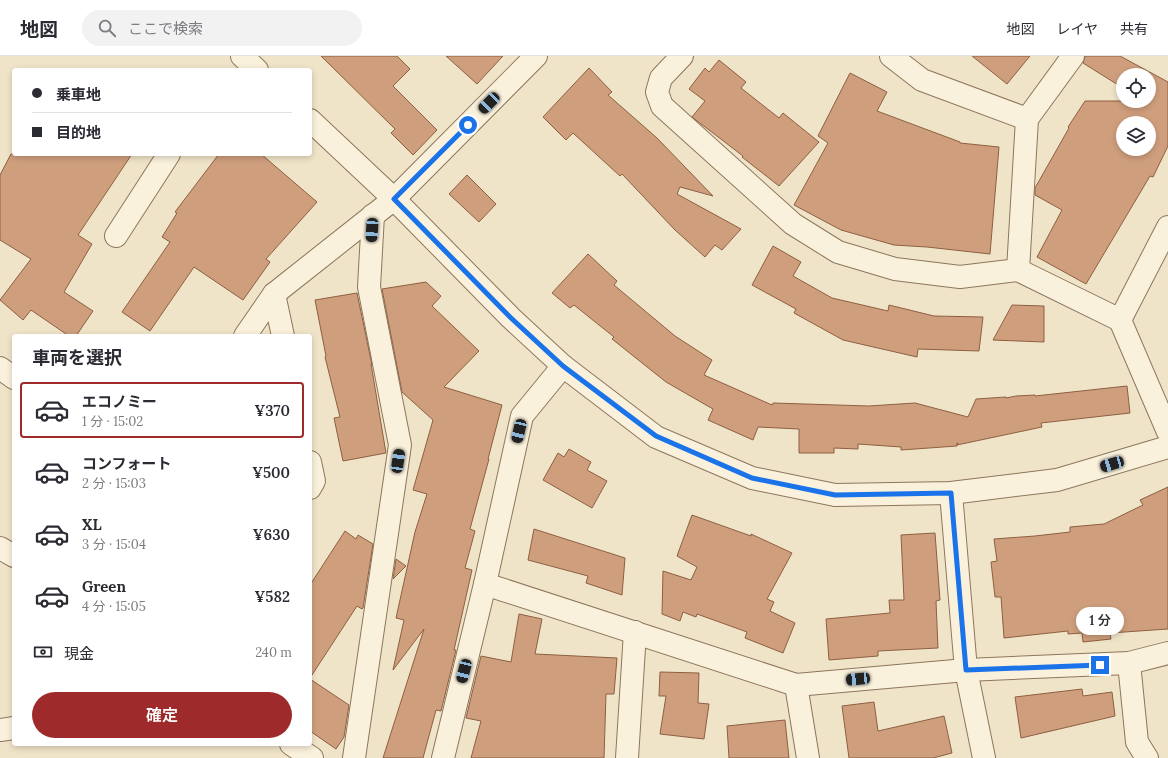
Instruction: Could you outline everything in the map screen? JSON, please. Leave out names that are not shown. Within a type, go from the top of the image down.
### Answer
[{"type":"street","points":[[682,56],[661,78],[658,92],[662,106],[793,224],[838,252],[895,269],[960,277],[1018,270],[1120,320],[1168,432]]},
{"type":"street","points":[[891,56],[922,80],[1027,119]]},
{"type":"street","points":[[1018,270],[1027,119],[1074,56]]},
{"type":"street","points":[[247,334],[274,294],[394,199],[531,58]]},
{"type":"street","points":[[312,122],[394,199],[511,318],[563,366],[656,436],[752,478],[835,495],[951,493],[1057,480],[1168,447]]},
{"type":"street","points":[[116,236],[168,156]]},
{"type":"street","points":[[354,758],[400,445],[369,287],[373,215]]},
{"type":"street","points":[[1120,320],[1168,226]]},
{"type":"street","points":[[274,294],[283,334]]},
{"type":"street","points":[[443,758],[485,584],[522,416],[563,366]]},
{"type":"street","points":[[0,368],[12,377]]},
{"type":"street","points":[[312,472],[314,481],[312,484]]},
{"type":"street","points":[[951,493],[966,670],[984,758]]},
{"type":"street","points":[[0,548],[12,555]]},
{"type":"street","points":[[485,584],[796,685],[966,670],[1129,663],[1168,652]]},
{"type":"street","points":[[627,758],[635,632]]},
{"type":"street","points":[[1129,663],[1137,742],[1147,758]]},
{"type":"street","points":[[796,685],[808,758]]},
{"type":"street","points":[[0,730],[12,728]]},
{"type":"street","points":[[295,746],[312,758]]},
{"type":"building","points":[[321,56],[397,56],[410,69],[393,86],[437,130],[413,155],[391,133],[395,129]]},
{"type":"building","points":[[446,56],[503,56],[477,84]]},
{"type":"building","points":[[972,56],[1030,56],[1007,84]]},
{"type":"building","points":[[1085,56],[1120,56],[1142,68],[1116,68],[1116,84],[1083,63]]},
{"type":"building","points":[[719,60],[746,82],[741,88],[779,118],[783,113],[819,142],[779,186],[692,117],[705,101],[689,89],[705,68],[709,72]]},
{"type":"building","points":[[589,68],[612,92],[608,95],[657,138],[713,196],[680,187],[677,194],[741,229],[722,250],[715,245],[705,257],[675,230],[622,174],[620,176],[573,133],[566,140],[543,117]]},
{"type":"building","points":[[850,73],[887,92],[877,111],[960,143],[999,147],[990,254],[894,245],[841,230],[794,205],[828,143],[818,136]]},
{"type":"building","points":[[1156,76],[1168,82],[1168,146],[1153,177],[1150,176],[1086,284],[1037,257],[1062,210],[1035,195],[1035,188],[1069,128],[1068,127],[1085,101],[1116,101],[1116,108],[1156,108]]},
{"type":"building","points":[[11,154],[12,156],[131,156],[78,235],[92,244],[64,292],[93,311],[77,334],[66,334],[31,310],[23,320],[0,300],[31,259],[0,240],[0,175]]},
{"type":"building","points":[[217,156],[263,156],[317,202],[266,259],[270,262],[243,300],[194,267],[150,331],[122,312],[170,242],[162,237],[177,213],[175,212]]},
{"type":"building","points":[[467,175],[496,204],[479,222],[449,194]]},
{"type":"building","points":[[773,246],[801,262],[793,276],[832,298],[888,311],[889,305],[934,316],[983,317],[979,351],[918,349],[917,357],[843,340],[794,313],[796,309],[752,285]]},
{"type":"building","points":[[588,254],[617,281],[614,285],[675,336],[712,360],[704,375],[772,405],[773,403],[869,406],[915,403],[968,417],[976,399],[1035,396],[1127,386],[1130,413],[1041,423],[1042,427],[957,446],[901,450],[901,447],[858,444],[858,449],[834,448],[834,453],[799,453],[799,429],[758,427],[753,440],[708,420],[713,409],[666,382],[612,339],[614,337],[574,305],[570,308],[552,293]]},
{"type":"building","points":[[426,282],[441,296],[432,306],[479,351],[444,387],[502,405],[470,529],[475,531],[465,568],[472,570],[454,650],[456,650],[441,711],[436,710],[423,758],[383,758],[424,629],[393,670],[404,620],[396,618],[415,532],[427,494],[413,490],[433,420],[402,392],[382,289]]},
{"type":"building","points":[[357,293],[372,365],[371,364],[386,453],[343,461],[334,418],[340,417],[325,357],[315,300]]},
{"type":"building","points":[[1012,305],[1044,306],[1044,342],[993,340]]},
{"type":"building","points":[[569,449],[591,462],[587,470],[607,481],[592,508],[543,480],[558,453],[564,457]]},
{"type":"building","points":[[1168,487],[1168,629],[1110,633],[1111,639],[1083,642],[1082,633],[1068,634],[1068,631],[1004,638],[1001,597],[995,597],[991,562],[997,561],[994,539],[1070,532],[1070,527],[1104,524],[1143,505],[1140,500]]},
{"type":"building","points":[[692,515],[751,536],[751,534],[792,553],[767,599],[774,602],[770,611],[795,623],[783,653],[745,638],[747,632],[697,614],[696,617],[683,612],[680,621],[662,614],[663,571],[691,580],[697,567],[677,556]]},
{"type":"building","points":[[534,529],[625,558],[622,595],[586,583],[588,576],[528,560]]},
{"type":"building","points":[[345,531],[356,539],[358,535],[373,544],[363,608],[362,609],[357,606],[312,675],[312,582]]},
{"type":"building","points":[[935,533],[940,600],[936,601],[938,648],[878,651],[878,656],[829,660],[826,619],[890,613],[889,600],[904,600],[901,535]]},
{"type":"building","points":[[396,559],[406,566],[393,579]]},
{"type":"building","points":[[519,614],[542,619],[535,654],[617,658],[614,694],[606,694],[604,758],[471,758],[481,721],[466,718],[481,656],[511,662]]},
{"type":"building","points":[[660,672],[699,673],[698,703],[709,704],[704,739],[660,734],[666,696],[659,696]]},
{"type":"building","points":[[312,680],[349,705],[344,737],[336,749],[312,732]]},
{"type":"building","points":[[1082,689],[1083,696],[1112,692],[1115,716],[1021,738],[1015,697]]},
{"type":"building","points":[[874,702],[878,731],[944,716],[952,753],[933,758],[849,758],[842,706]]},
{"type":"building","points":[[785,720],[789,758],[729,758],[727,726]]},
{"type":"route","points":[[468,125],[394,199],[511,318],[563,366],[656,436],[752,478],[835,495],[951,493],[966,670],[1100,665]]}]
